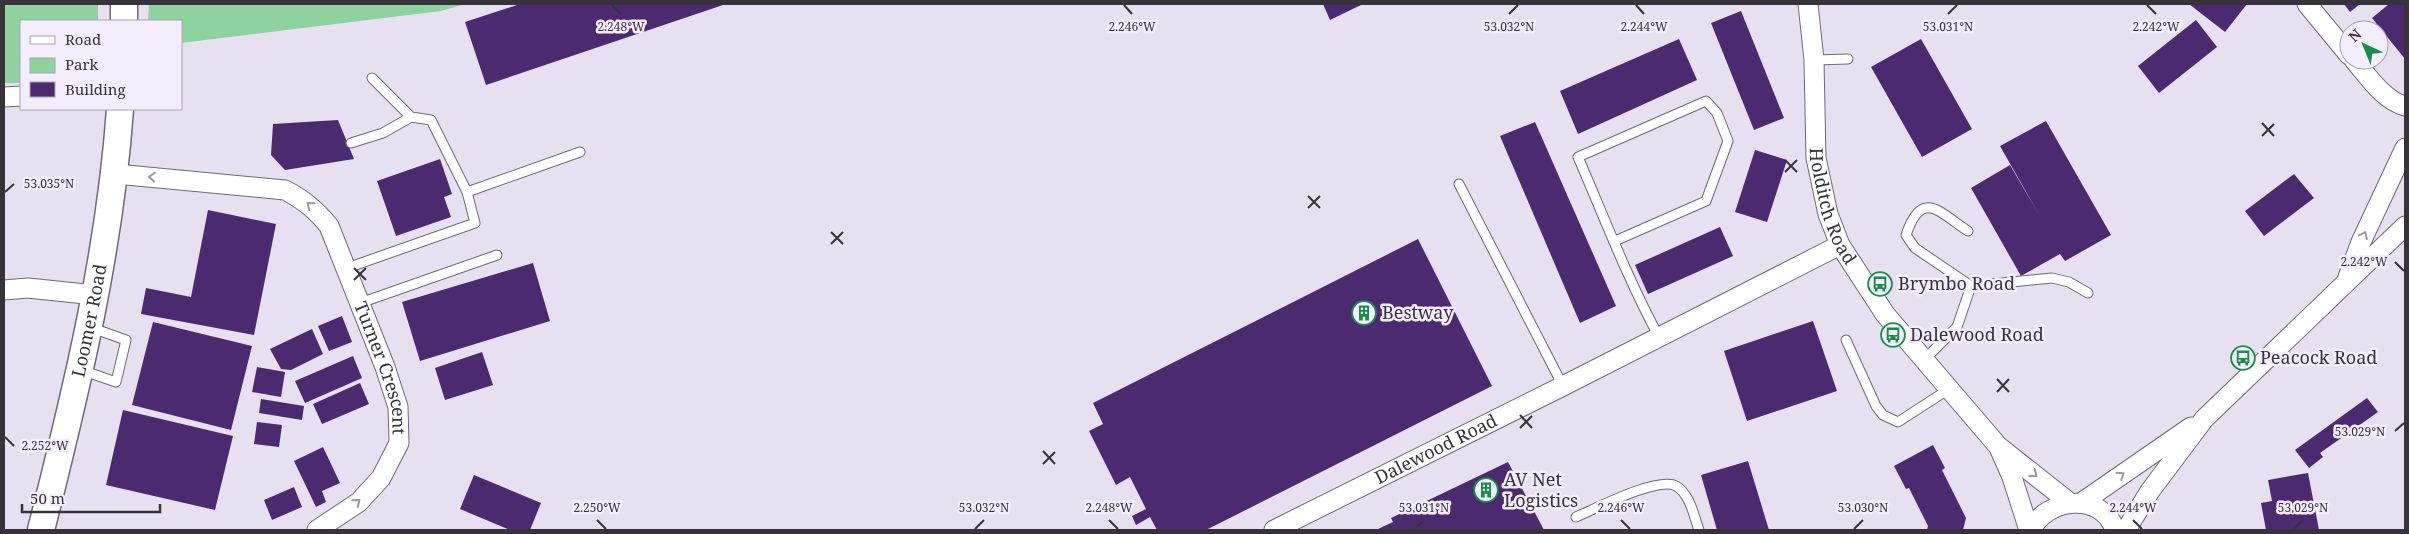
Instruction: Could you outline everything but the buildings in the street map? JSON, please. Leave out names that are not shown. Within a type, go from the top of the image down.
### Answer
[{"type":"street","points":[[124,4],[124,20]]},
{"type":"street","name":"Holditch Road","points":[[1808,4],[1814,60],[1816,158],[1828,214],[1840,245],[1885,314],[1998,446],[2076,503],[2099,510],[2115,530]]},
{"type":"street","points":[[2307,4],[2339,43]]},
{"type":"street","points":[[2363,70],[2384,95],[2405,106]]},
{"type":"street","points":[[4,97],[20,96]]},
{"type":"street","name":"Loomer Road","points":[[41,530],[89,327],[116,174],[120,110]]},
{"type":"street","points":[[2347,281],[2361,242],[2405,148]]},
{"type":"street","name":"Turner Crescent","points":[[116,174],[285,190],[303,199],[317,211],[329,226],[347,268],[398,407],[399,443],[381,478],[359,502],[317,530]]},
{"type":"street","points":[[2126,530],[2150,491],[2204,419],[2405,226]]},
{"type":"street","name":"Dalewood Road","points":[[1274,530],[1840,245]]},
{"type":"street","points":[[4,290],[28,288],[95,295]]},
{"type":"street","points":[[2030,530],[2043,514],[2058,505],[2076,503],[2204,419]]},
{"type":"street","name":"Holditch Road","points":[[1998,446],[2012,477],[2030,530]]},
{"type":"lane","points":[[1814,60],[1848,59]]},
{"type":"lane","points":[[347,268],[475,223],[466,192],[431,120],[411,117],[372,78]]},
{"type":"lane","points":[[1614,240],[1706,201],[1728,141],[1717,113],[1706,101],[1578,157],[1614,240],[1659,337]]},
{"type":"lane","points":[[352,143],[383,133],[411,117]]},
{"type":"lane","points":[[466,192],[580,152]]},
{"type":"lane","points":[[1459,184],[1563,386]]},
{"type":"lane","points":[[1968,231],[1934,208],[1926,206],[1919,210],[1910,223],[1906,235],[1915,248],[1971,286],[2052,278],[2069,282],[2088,294]]},
{"type":"lane","points":[[360,303],[497,255]]},
{"type":"lane","points":[[1924,360],[1957,327],[1971,286]]},
{"type":"lane","points":[[80,370],[116,382],[126,340],[89,327]]},
{"type":"lane","points":[[1846,340],[1876,406],[1882,415],[1890,419],[1898,422],[1948,389]]},
{"type":"lane","points":[[1576,517],[1641,490],[1661,484],[1674,485],[1684,492],[1699,530]]},
{"type":"green space","points":[[4,4],[98,4],[98,20],[20,20],[20,83],[4,83]]},
{"type":"green space","points":[[149,4],[465,4],[441,11],[182,43],[182,20],[148,20]]},
{"type":"place","name":"Brymbo Road","points":[[1880,284]]},
{"type":"place","name":"Bestway","points":[[1364,313]]},
{"type":"place","name":"Dalewood Road","points":[[1893,335]]},
{"type":"place","name":"Peacock Road","points":[[2243,358]]},
{"type":"place","name":"AV Net Logistics","points":[[1486,490]]}]
